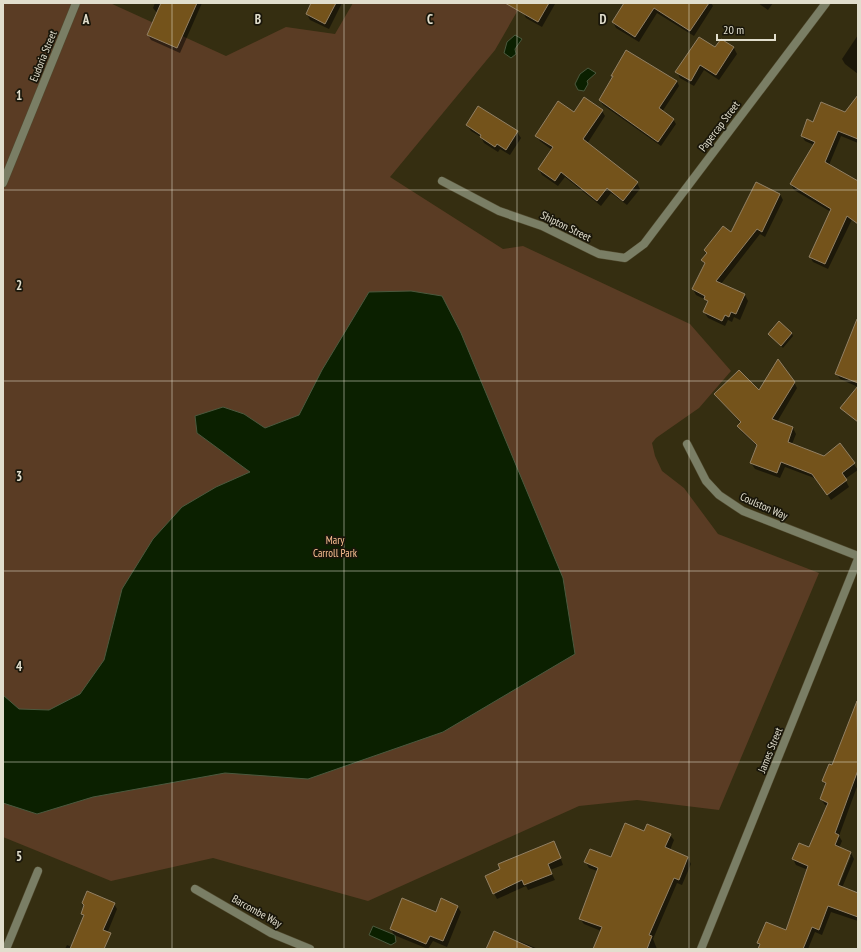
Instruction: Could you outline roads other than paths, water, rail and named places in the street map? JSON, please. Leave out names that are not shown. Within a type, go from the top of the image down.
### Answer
[{"type":"street","name":"Eudoria Street","points":[[3,183],[76,3]]},
{"type":"street","name":"Papercap Street","points":[[625,258],[644,244],[826,3]]},
{"type":"street","name":"Shipton Street","points":[[442,181],[499,211],[542,226],[599,254],[625,258]]},
{"type":"street","name":"Coulston Way","points":[[687,444],[706,481],[719,495],[743,511],[858,558]]},
{"type":"street","name":"James Street","points":[[702,949],[858,558]]},
{"type":"street","points":[[6,949],[38,871]]},
{"type":"street","name":"Barcombe Way","points":[[195,889],[271,933],[310,949]]},
{"type":"park label","name":"Mary Carroll Park","points":[[335,546]]}]
